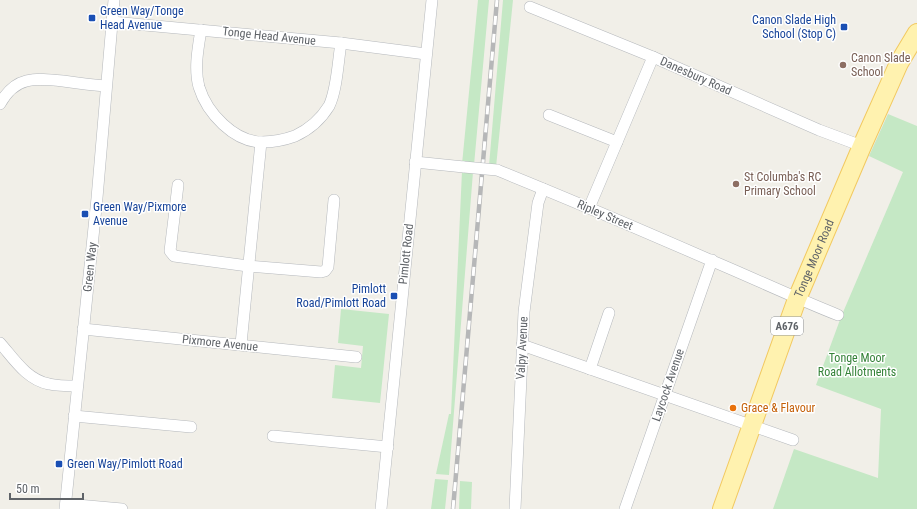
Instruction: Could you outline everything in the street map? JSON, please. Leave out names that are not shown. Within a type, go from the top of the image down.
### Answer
[{"type":"main road","name":"A676","points":[[862,146],[899,63],[917,33]]},
{"type":"main road","name":"Tonge Moor Road","points":[[722,509],[797,299],[862,146]]},
{"type":"street","name":"Green Way","points":[[66,506],[97,198],[114,0]]},
{"type":"street","name":"Pimlott Road","points":[[381,509],[432,0]]},
{"type":"street","name":"Danesbury Road","points":[[530,7],[653,57],[819,130],[862,146]]},
{"type":"street","name":"Tonge Head Avenue","points":[[112,22],[341,43],[426,54]]},
{"type":"street","points":[[200,30],[197,71],[199,87],[207,105],[218,120],[231,131],[246,139],[261,142],[283,140],[303,132],[318,120],[329,106],[337,75],[341,43]]},
{"type":"street","points":[[589,208],[653,57]]},
{"type":"street","points":[[0,104],[8,91],[18,83],[28,80],[40,78],[106,86]]},
{"type":"street","points":[[549,115],[617,142]]},
{"type":"street","points":[[241,344],[261,142]]},
{"type":"street","name":"Ripley Street","points":[[415,162],[497,170],[712,260],[797,299],[838,315]]},
{"type":"street","points":[[178,185],[170,251],[171,254],[174,256],[248,266],[321,272],[325,271],[328,267],[334,200]]},
{"type":"street","name":"Valpy Avenue","points":[[515,509],[524,312],[538,203],[543,189]]},
{"type":"street","name":"Laycock Avenue","points":[[625,509],[712,260]]},
{"type":"street","points":[[590,369],[609,314]]},
{"type":"street","name":"Pixmore Avenue","points":[[83,329],[356,357]]},
{"type":"street","points":[[0,343],[25,371],[36,379],[48,384],[77,386]]},
{"type":"street","points":[[522,345],[793,440]]},
{"type":"street","points":[[74,416],[192,427]]},
{"type":"street","points":[[273,436],[388,447]]},
{"type":"street","points":[[66,506],[122,509]]},
{"type":"green space","points":[[478,0],[489,0],[474,165],[462,164]]},
{"type":"green space","points":[[503,0],[513,0],[496,167],[489,166]]},
{"type":"green space","name":"Tonge Moor Road Allotments","points":[[888,114],[917,126],[917,509],[773,509],[794,449],[878,478],[881,409],[816,385],[841,317],[903,172],[869,156]]},
{"type":"green space","points":[[462,171],[473,172],[449,475],[436,474],[449,414],[451,414]]},
{"type":"green space","points":[[341,309],[389,314],[380,403],[332,398],[335,365],[361,368],[363,346],[338,343]]},
{"type":"green space","points":[[435,479],[448,480],[445,509],[431,509]]},
{"type":"green space","points":[[460,481],[472,482],[471,509],[459,509]]},
{"type":"railway","points":[[453,509],[497,0]]},
{"type":"place","name":"Green Way/Tonge Head Avenue","points":[[92,18]]},
{"type":"place","name":"Canon Slade High School (Stop C)","points":[[844,27]]},
{"type":"place","name":"Canon Slade School","points":[[843,65]]},
{"type":"place","name":"St Columba's RC Primary School","points":[[736,184]]},
{"type":"place","name":"Green Way/Pixmore Avenue","points":[[85,214]]},
{"type":"place","name":"Pimlott Road/Pimlott Road","points":[[394,296]]},
{"type":"place","name":"Grace & Flavour","points":[[733,408]]},
{"type":"place","name":"Green Way/Pimlott Road","points":[[59,464]]}]
